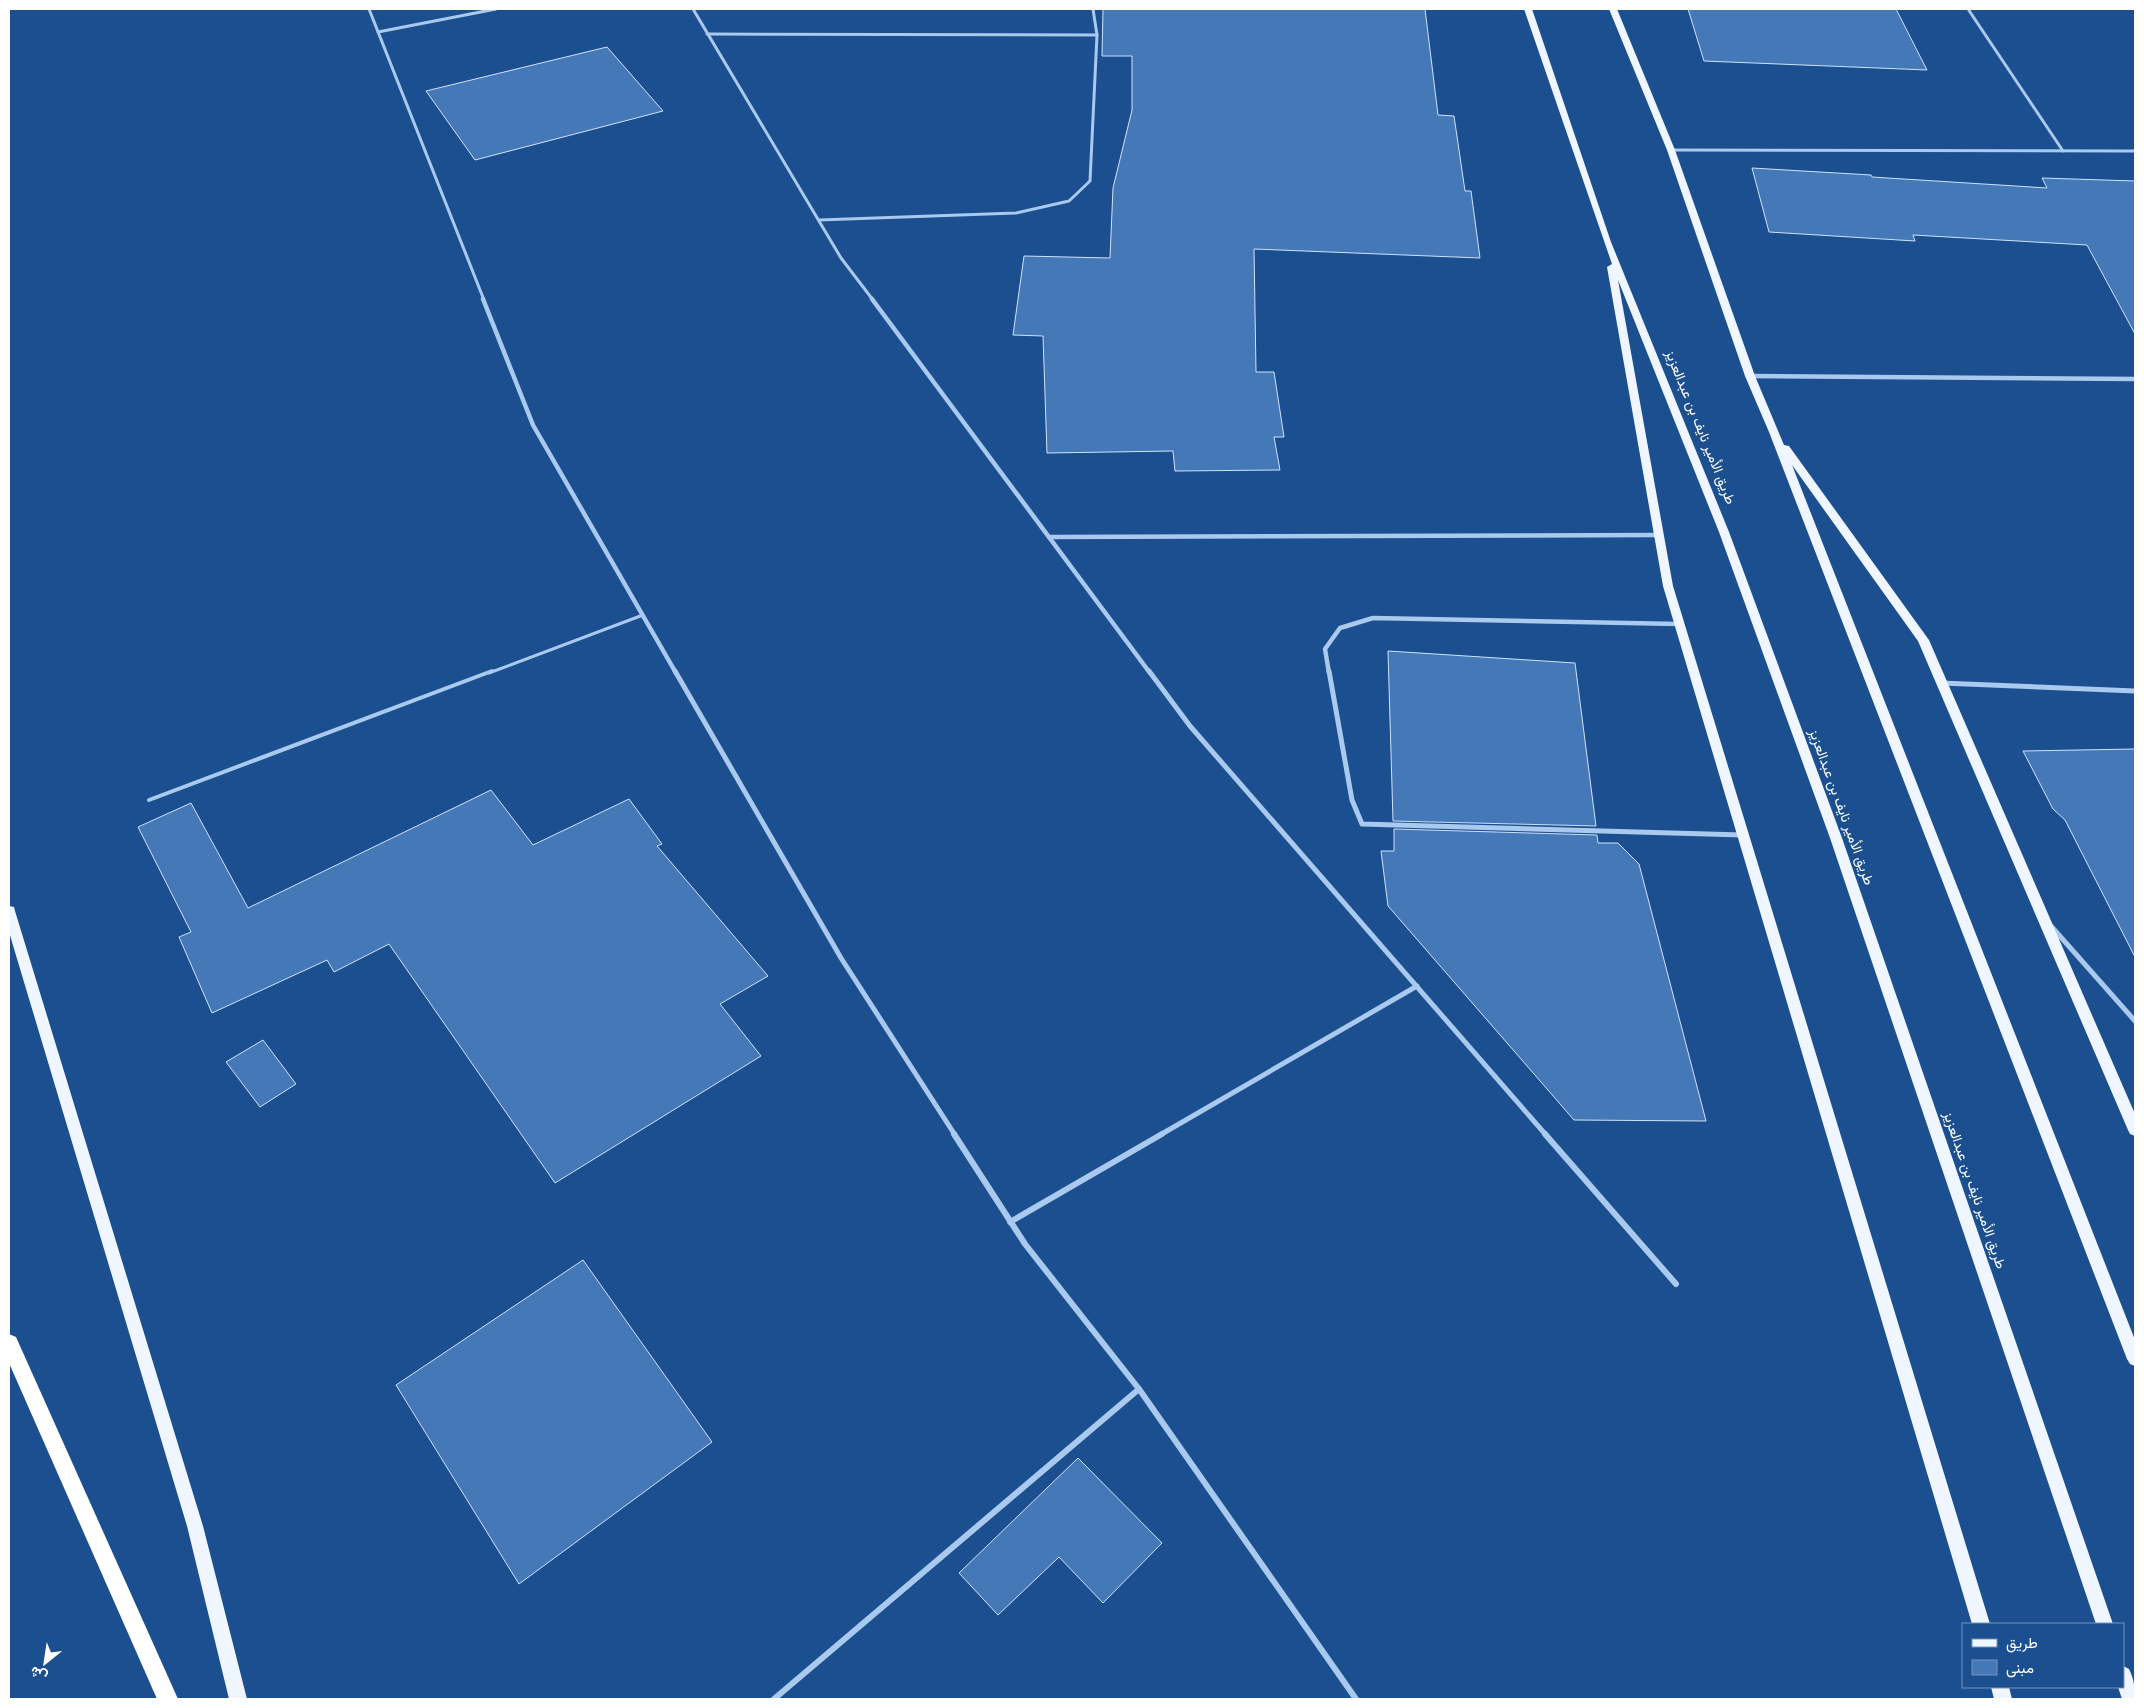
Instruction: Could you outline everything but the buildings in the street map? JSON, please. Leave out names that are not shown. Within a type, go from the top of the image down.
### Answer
[{"type":"highway","points":[[9,1343],[168,1699]]},
{"type":"main road","name":"طريق الأمير نايف بن عبدالعزيز","points":[[1528,9],[1607,242],[1724,532],[1836,838],[2105,1623]]},
{"type":"main road","points":[[1613,9],[1671,150],[1750,376],[1774,432],[2135,1359]]},
{"type":"main road","points":[[1607,242],[1668,586],[1981,1623]]},
{"type":"main road","points":[[1774,432],[1923,640],[2135,1130]]},
{"type":"main road","points":[[9,911],[196,1526],[238,1699]]},
{"type":"main road","points":[[2124,1678],[2131,1699]]},
{"type":"street","points":[[369,9],[533,425],[841,958],[1010,1222],[1139,1389],[1356,1699]]},
{"type":"street","points":[[378,32],[496,9]]},
{"type":"street","points":[[693,9],[841,258],[1190,726],[1676,1284]]},
{"type":"street","points":[[819,220],[1016,213],[1069,201],[1090,181],[1097,34],[1094,9]]},
{"type":"street","points":[[1968,9],[2063,151]]},
{"type":"street","points":[[708,34],[1097,34]]},
{"type":"street","points":[[1671,150],[2135,151]]},
{"type":"street","points":[[1750,376],[2135,380]]},
{"type":"street","points":[[1049,537],[1659,535]]},
{"type":"street","points":[[1680,624],[1373,618],[1340,628],[1325,649],[1352,800],[1362,824],[1500,830],[1743,835]]},
{"type":"street","points":[[1942,683],[2135,691]]},
{"type":"street","points":[[2042,917],[2135,1021]]},
{"type":"street","points":[[1010,1222],[1417,986]]},
{"type":"street","points":[[774,1699],[1139,1389]]},
{"type":"lane","points":[[148,800],[643,615]]}]
